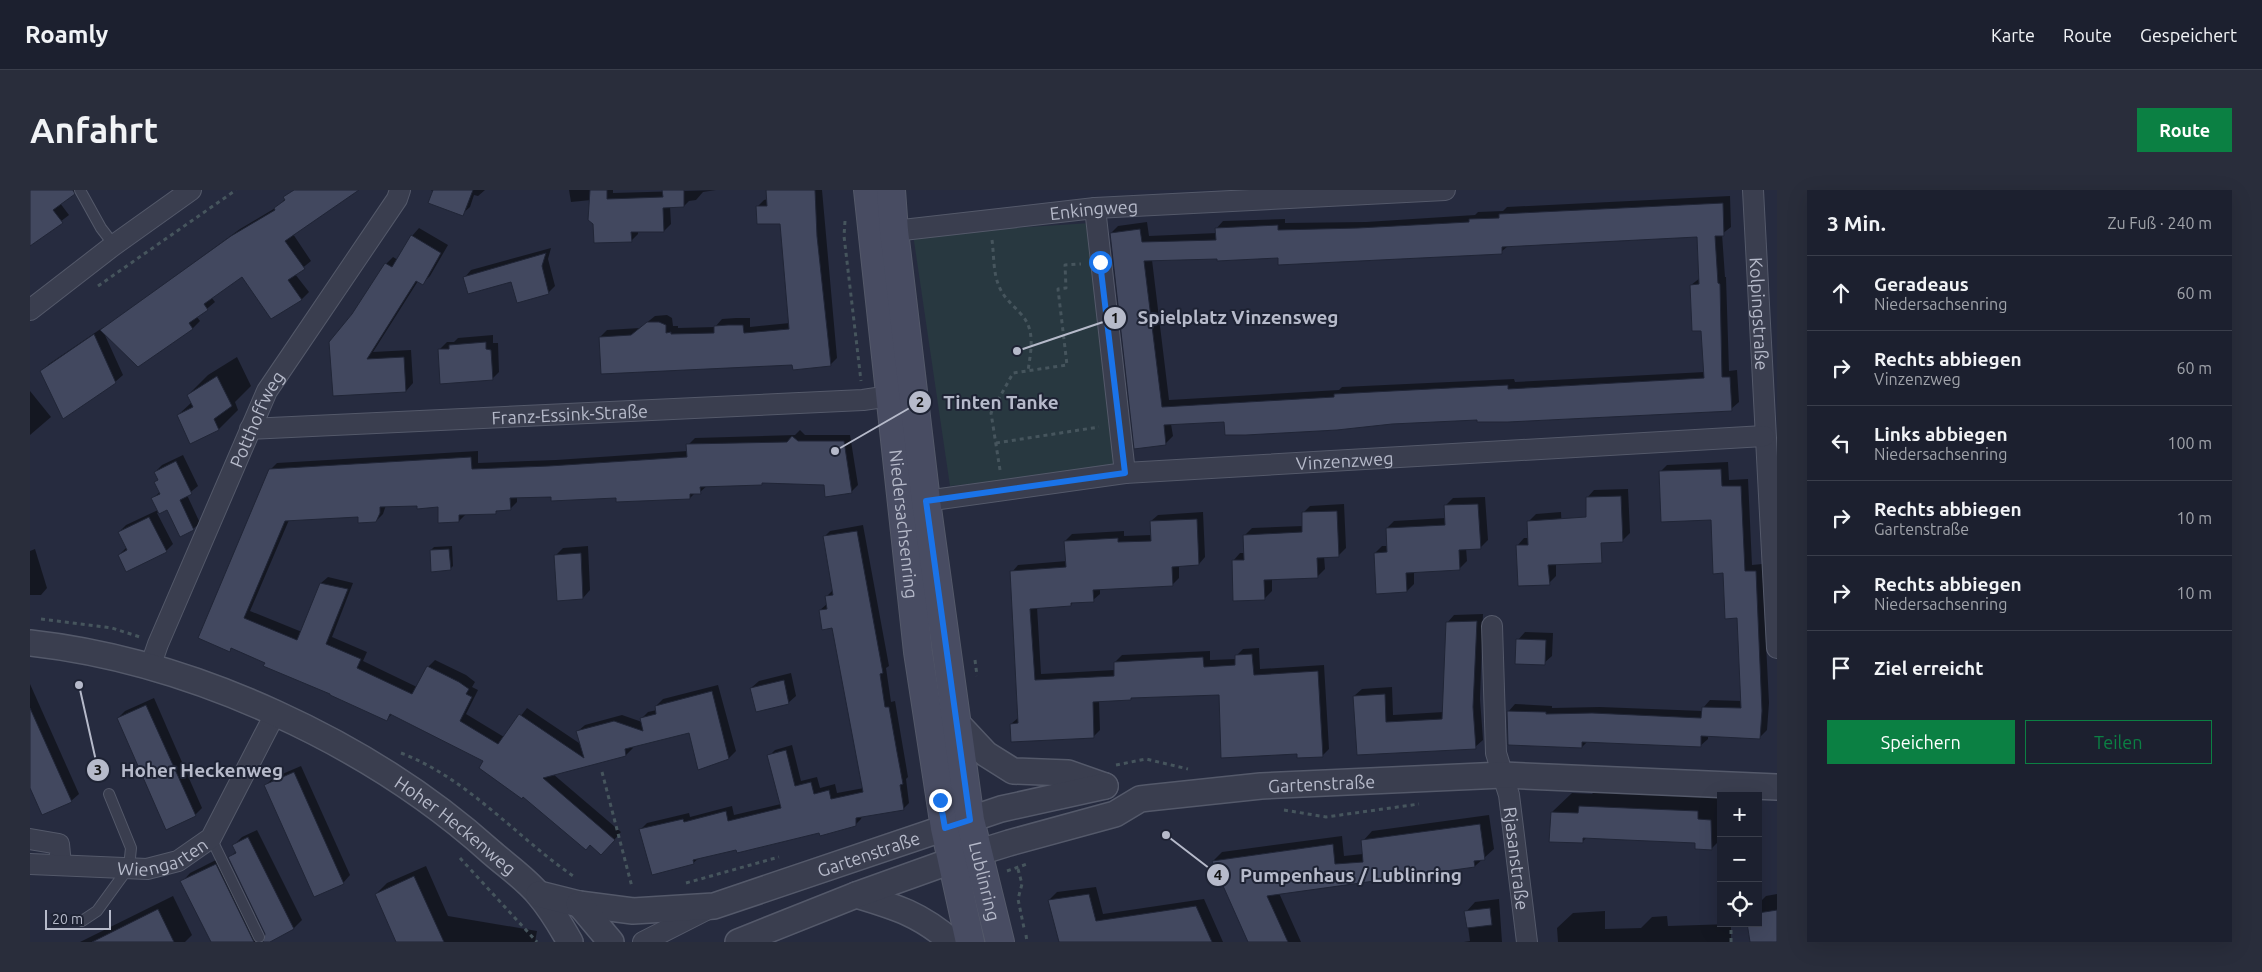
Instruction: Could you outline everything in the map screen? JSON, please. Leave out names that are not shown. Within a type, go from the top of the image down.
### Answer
[{"type":"main road","name":"Niedersachsenring","points":[[868,190],[918,652],[945,828]]},
{"type":"main road","name":"Niedersachsenring","points":[[891,190],[894,231],[926,501],[970,820]]},
{"type":"main road","name":"Lublinring","points":[[970,820],[1000,942]]},
{"type":"main road","name":"Lublinring","points":[[945,828],[970,942]]},
{"type":"street","points":[[30,310],[114,245],[191,190]]},
{"type":"street","name":"Potthoffweg","points":[[150,667],[158,644],[267,391],[397,198],[400,190]]},
{"type":"street","name":"Enkingweg","points":[[894,231],[1095,208],[1445,190]]},
{"type":"street","name":"Kolpingstraße","points":[[1753,190],[1764,436],[1777,648]]},
{"type":"street","points":[[1095,208],[1125,473]]},
{"type":"street","name":"Franz-Essink-Straße","points":[[250,429],[863,400],[890,396]]},
{"type":"street","name":"Vinzenzweg","points":[[926,501],[1125,473],[1764,436]]},
{"type":"street","points":[[1492,626],[1496,753],[1503,775]]},
{"type":"street","name":"Hoher Heckenweg","points":[[30,643],[61,646],[150,667],[198,682],[275,714],[378,768],[468,831],[539,894],[570,942]]},
{"type":"street","name":"Wiengarten","points":[[30,864],[147,869],[178,861],[211,838],[275,714]]},
{"type":"street","points":[[956,722],[986,754],[1013,772],[1068,773],[1105,786]]},
{"type":"street","name":"Gartenstraße","points":[[738,942],[856,895],[951,861],[1115,814],[1140,799],[1261,786],[1503,775],[1777,787]]},
{"type":"street","name":"Rjasanstraße","points":[[1503,775],[1509,795],[1527,942]]},
{"type":"street","name":"Gartenstraße","points":[[643,942],[714,906],[1001,809],[1105,786],[1140,799]]},
{"type":"street","points":[[30,839],[59,844],[61,865]]},
{"type":"street","name":"Hoher Heckenweg","points":[[539,894],[580,904]]},
{"type":"street","points":[[856,895],[912,913],[936,928],[952,942]]},
{"type":"street","points":[[580,904],[611,942]]},
{"type":"street","name":"Gartenstraße","points":[[580,904],[633,912],[714,906]]},
{"type":"lane","points":[[80,190],[101,228],[114,245]]},
{"type":"lane","points":[[82,921],[97,911],[129,867],[131,848],[109,794]]},
{"type":"lane","points":[[211,838],[258,937]]},
{"type":"path","points":[[93,290],[236,190]]},
{"type":"path","points":[[990,220],[998,284],[1006,300],[1021,314],[1030,326],[1032,342],[1028,371]]},
{"type":"path","points":[[1004,490],[991,414],[1013,373],[1067,365],[1058,289],[1066,288],[1065,265],[1100,262]]},
{"type":"path","points":[[996,443],[1119,424]]},
{"type":"path","points":[[38,619],[112,628],[158,644]]},
{"type":"path","points":[[394,750],[426,762],[513,826],[556,864],[577,879]]},
{"type":"path","points":[[602,772],[635,896]]},
{"type":"path","points":[[1278,809],[1326,817],[1425,803]]},
{"type":"path","points":[[455,853],[538,942]]},
{"type":"path","points":[[681,884],[784,856]]},
{"type":"path","points":[[1027,942],[1018,899],[1022,884],[1018,869],[1031,860]]},
{"type":"path","points":[[1731,927],[1731,942]]},
{"type":"shaded area","points":[[1091,223],[1118,469],[950,486],[913,234]]},
{"type":"building","points":[[30,190],[73,190],[75,194],[53,210],[63,223],[30,246]]},
{"type":"building","points":[[294,190],[359,190],[285,241],[305,269],[288,280],[302,300],[271,319],[242,277],[204,304],[208,310],[189,323],[193,329],[138,367],[100,330],[231,236],[275,210],[274,208],[285,200],[283,197]]},
{"type":"building","points":[[433,190],[473,190],[463,216],[428,203]]},
{"type":"building","points":[[590,190],[607,190],[607,199],[663,197],[662,190],[684,190],[684,207],[663,208],[664,232],[631,232],[632,242],[594,243],[593,224],[588,220]]},
{"type":"building","points":[[766,190],[815,190],[817,236],[831,366],[793,370],[792,365],[601,374],[599,337],[631,335],[647,322],[659,322],[666,325],[666,333],[671,332],[671,334],[714,333],[714,326],[728,325],[743,325],[744,333],[789,329],[780,224],[757,224],[756,206],[767,206]]},
{"type":"building","points":[[1723,203],[1724,236],[1715,236],[1718,283],[1720,284],[1722,377],[1730,377],[1732,411],[1508,422],[1477,422],[1477,420],[1392,424],[1337,430],[1246,435],[1225,435],[1224,422],[1164,425],[1166,445],[1134,449],[1110,233],[1140,229],[1142,242],[1216,240],[1215,228],[1278,225],[1278,230],[1358,228],[1469,222],[1469,219],[1499,218],[1499,214]],"holes":[[[1697,237],[1699,284],[1690,285],[1692,331],[1701,331],[1704,378],[1508,389],[1508,385],[1334,394],[1334,397],[1162,407],[1144,261],[1217,259],[1217,261],[1278,258],[1278,265],[1502,254],[1502,247]]]},
{"type":"building","points":[[411,235],[441,253],[423,285],[416,281],[367,359],[404,357],[406,392],[333,396],[329,342],[352,314],[385,263],[392,267]]},
{"type":"building","points":[[546,253],[542,266],[549,294],[517,303],[511,282],[468,294],[463,277]]},
{"type":"building","points":[[94,334],[116,383],[63,419],[40,371]]},
{"type":"building","points":[[486,342],[486,349],[491,350],[493,380],[440,384],[438,349],[449,349],[449,345]]},
{"type":"building","points":[[217,376],[232,406],[214,419],[219,430],[190,444],[177,415],[193,407],[187,395]]},
{"type":"building","points":[[792,436],[798,441],[844,441],[852,493],[825,497],[824,485],[762,483],[762,485],[700,487],[701,494],[690,494],[690,499],[616,502],[616,498],[551,501],[551,497],[510,498],[511,510],[496,511],[496,514],[459,515],[459,522],[438,523],[438,507],[417,509],[417,506],[380,507],[380,513],[376,522],[358,523],[358,517],[285,521],[244,618],[297,640],[320,583],[348,589],[326,644],[361,659],[357,668],[412,694],[427,666],[459,682],[469,689],[466,694],[472,697],[460,721],[498,744],[519,714],[584,758],[576,731],[614,721],[643,731],[640,718],[656,714],[655,706],[712,691],[729,759],[698,770],[689,733],[625,749],[626,756],[543,778],[615,840],[601,855],[590,845],[586,850],[523,797],[522,799],[479,768],[483,761],[390,714],[387,721],[330,694],[263,666],[265,663],[231,648],[230,652],[198,638],[269,469],[471,457],[472,469],[549,466],[687,457],[686,444],[787,442]]},
{"type":"building","points":[[176,461],[192,494],[180,500],[194,530],[180,537],[167,510],[159,514],[151,498],[160,494],[154,482],[158,480],[154,472]]},
{"type":"building","points":[[1721,469],[1722,486],[1741,486],[1745,571],[1756,571],[1762,711],[1760,739],[1701,736],[1701,747],[1582,742],[1582,748],[1508,745],[1507,711],[1546,712],[1546,714],[1592,713],[1701,718],[1702,707],[1741,708],[1737,618],[1725,619],[1723,573],[1713,574],[1711,520],[1661,522],[1659,471]]},
{"type":"building","points":[[1621,496],[1623,542],[1601,543],[1602,563],[1548,565],[1550,585],[1518,586],[1516,545],[1528,545],[1527,521],[1586,517],[1586,497]]},
{"type":"building","points":[[1478,504],[1481,549],[1459,550],[1460,570],[1406,573],[1407,592],[1376,594],[1374,553],[1387,552],[1386,528],[1445,525],[1444,505]]},
{"type":"building","points":[[1337,511],[1339,557],[1317,558],[1318,578],[1264,580],[1265,600],[1233,601],[1232,560],[1244,560],[1243,535],[1302,532],[1302,512]]},
{"type":"building","points":[[149,517],[167,552],[126,572],[118,555],[127,550],[118,532]]},
{"type":"building","points":[[1197,519],[1199,565],[1172,567],[1173,586],[1093,590],[1094,602],[1071,603],[1071,606],[1030,609],[1035,680],[1114,676],[1114,662],[1203,657],[1204,667],[1235,665],[1235,655],[1252,654],[1254,675],[1318,671],[1323,757],[1297,758],[1297,754],[1221,758],[1219,695],[1131,698],[1131,700],[1093,702],[1094,738],[1011,742],[1010,724],[1018,723],[1010,571],[1066,567],[1064,541],[1118,538],[1118,542],[1151,541],[1150,521]]},
{"type":"building","points":[[857,531],[883,673],[880,674],[885,707],[889,707],[903,784],[900,785],[904,810],[856,818],[856,826],[820,836],[819,833],[737,853],[736,850],[693,860],[694,864],[652,875],[639,829],[683,819],[684,822],[726,811],[728,821],[781,808],[767,755],[786,750],[795,786],[811,782],[814,794],[829,790],[831,799],[863,792],[832,628],[822,630],[819,610],[827,609],[825,596],[833,595],[823,536]]},
{"type":"building","points":[[449,549],[451,570],[431,572],[430,550]]},
{"type":"building","points":[[581,553],[583,599],[557,601],[554,555]]},
{"type":"building","points":[[1477,621],[1473,707],[1476,749],[1357,755],[1353,696],[1385,694],[1386,722],[1442,719],[1446,622]]},
{"type":"building","points":[[1516,639],[1546,640],[1545,665],[1515,664]]},
{"type":"building","points":[[784,680],[789,704],[756,712],[750,688]]},
{"type":"building","points":[[146,705],[196,816],[166,830],[117,718]]},
{"type":"building","points":[[30,708],[72,802],[42,815],[30,788]]},
{"type":"building","points":[[294,772],[344,884],[314,897],[264,785]]},
{"type":"building","points":[[1579,806],[1698,811],[1698,819],[1711,820],[1712,850],[1695,849],[1695,843],[1583,838],[1583,843],[1549,842],[1551,812],[1578,813]]},
{"type":"building","points":[[1480,824],[1485,860],[1474,861],[1475,867],[1267,896],[1288,942],[1248,942],[1212,861],[1333,844],[1335,864],[1363,862],[1361,840]]},
{"type":"building","points":[[248,837],[294,929],[270,942],[263,942],[265,934],[228,857],[236,853],[232,845]]},
{"type":"building","points":[[216,864],[254,942],[211,942],[180,881]]},
{"type":"building","points":[[414,876],[444,942],[396,942],[375,894]]},
{"type":"building","points":[[1089,894],[1096,921],[1196,906],[1212,942],[1059,942],[1048,900]]},
{"type":"building","points":[[1490,908],[1492,925],[1467,928],[1464,911]]},
{"type":"building","points":[[158,909],[174,942],[92,942]]},
{"type":"building","points":[[1777,910],[1777,942],[1750,942],[1748,927],[1762,927],[1762,912]]},
{"type":"place","name":"Spielplatz Vinzensweg","points":[[1017,351]]},
{"type":"place","name":"Tinten Tanke","points":[[835,451]]},
{"type":"place","name":"Hoher Heckenweg","points":[[79,685]]},
{"type":"place","name":"Pumpenhaus / Lublinring","points":[[1166,835]]},
{"type":"route","points":[[940,800],[945,828],[970,820],[926,501],[1125,473],[1100,262]]}]
